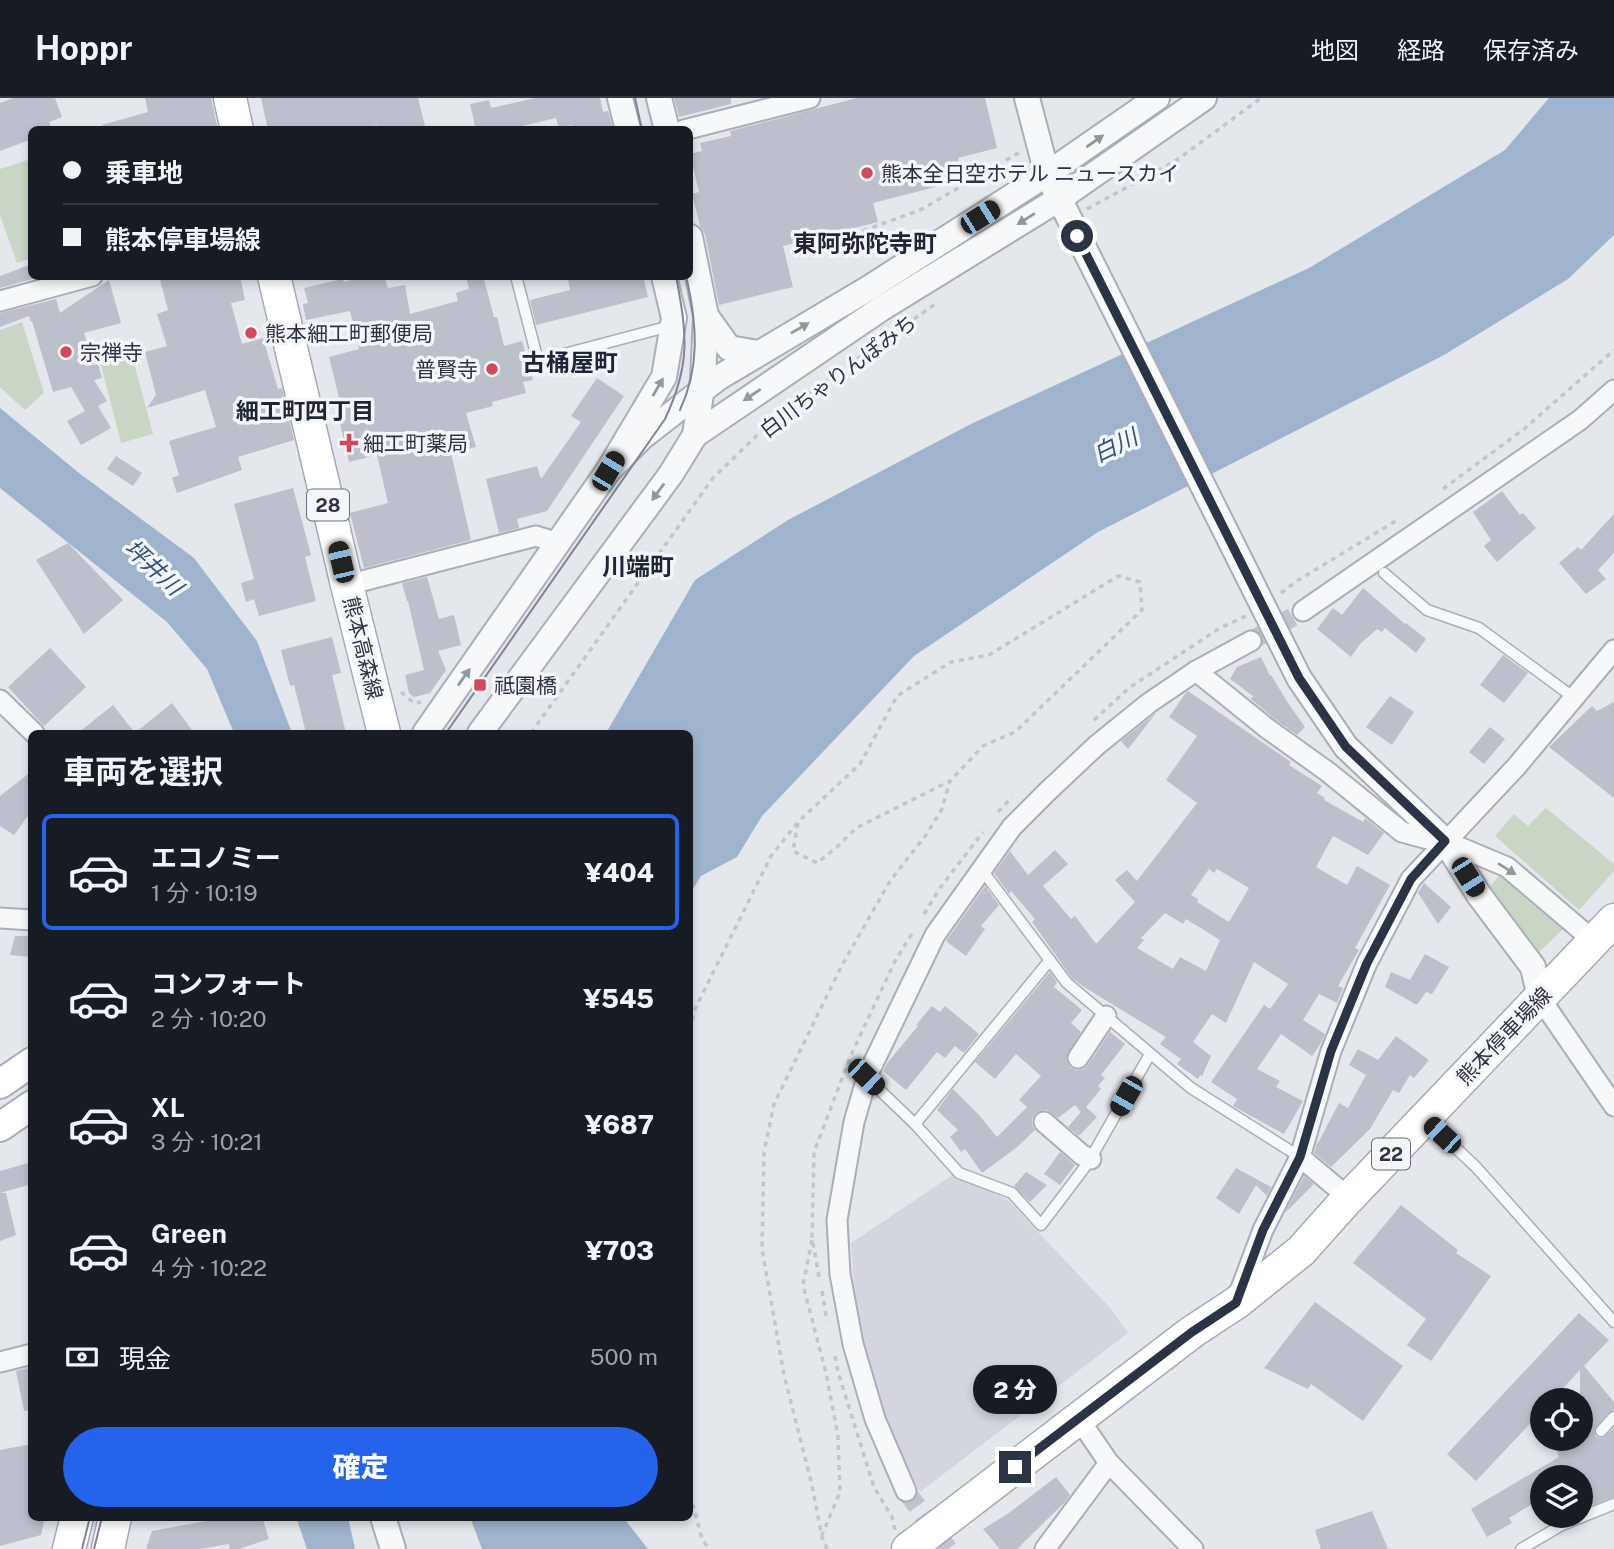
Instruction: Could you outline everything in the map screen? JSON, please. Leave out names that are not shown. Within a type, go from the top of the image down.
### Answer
[{"type":"main road","points":[[230,98],[236,126]]},
{"type":"main road","name":"熊本高森線","points":[[275,280],[383,730]]},
{"type":"main road","name":"熊本停車場線","points":[[902,1540],[1079,1419],[1192,1332],[1236,1303],[1301,1251],[1604,931]]},
{"type":"main road","points":[[0,1084],[28,1065]]},
{"type":"main road","points":[[0,1127],[28,1108]]},
{"type":"main road","points":[[69,1549],[76,1521]]},
{"type":"main road","points":[[108,1549],[114,1521]]},
{"type":"street","points":[[621,98],[627,126]]},
{"type":"street","points":[[659,98],[666,126]]},
{"type":"street","points":[[693,128],[810,98]]},
{"type":"street","points":[[1027,98],[1047,174],[1059,199],[1079,224],[1256,605],[1299,678],[1346,747],[1445,841],[1479,895],[1533,967],[1540,998],[1614,1106]]},
{"type":"street","points":[[608,471],[642,437],[718,378],[869,288],[1047,174],[1157,98]]},
{"type":"street","points":[[695,435],[882,308],[1059,199],[1204,98]]},
{"type":"street","points":[[482,730],[671,474],[695,435],[704,380],[706,316],[693,252]]},
{"type":"street","points":[[0,301],[77,280]]},
{"type":"street","points":[[427,730],[608,471],[664,377],[674,318],[665,280]]},
{"type":"street","points":[[706,316],[729,348],[758,353]]},
{"type":"street","points":[[1303,611],[1580,420],[1614,390]]},
{"type":"street","points":[[347,585],[536,536],[558,542]]},
{"type":"street","points":[[906,1491],[875,1419],[853,1344],[840,1274],[836,1220],[854,1122],[866,1077],[935,935],[1012,827],[1087,754],[1149,703],[1196,671],[1251,641]]},
{"type":"street","points":[[1236,1303],[1263,1230],[1300,1157],[1331,1051],[1367,963],[1411,879],[1516,767],[1614,650]]},
{"type":"street","points":[[1196,671],[1402,832],[1445,841],[1507,867],[1604,931]]},
{"type":"street","points":[[0,700],[31,730]]},
{"type":"street","points":[[0,918],[28,920]]},
{"type":"street","points":[[1078,1058],[1106,1016]]},
{"type":"street","points":[[1044,1122],[1090,1159]]},
{"type":"street","points":[[1300,1157],[1349,1198]]},
{"type":"street","points":[[0,1362],[28,1355]]},
{"type":"street","points":[[1079,1419],[1109,1463],[1193,1549]]},
{"type":"street","points":[[1045,1549],[1109,1463]]},
{"type":"street","points":[[384,1521],[393,1549]]},
{"type":"lane","points":[[517,280],[538,361],[673,325]]},
{"type":"lane","points":[[1384,573],[1427,610],[1479,628],[1573,697]]},
{"type":"lane","points":[[982,870],[1066,983],[1191,1088],[1300,1157]]},
{"type":"lane","points":[[915,1124],[1050,960]]},
{"type":"lane","points":[[866,1077],[915,1124],[959,1173],[1012,1193],[1041,1225],[1090,1159],[1150,1054]]},
{"type":"lane","points":[[1425,1119],[1476,1167],[1614,1322]]},
{"type":"lane","points":[[1601,1431],[1614,1417]]},
{"type":"lane","points":[[1521,1549],[1562,1525],[1614,1504]]},
{"type":"path","points":[[1079,224],[1177,160],[1261,98]]},
{"type":"path","points":[[863,231],[922,209],[1038,141]]},
{"type":"path","name":"白川ちゃりんぽみち","points":[[533,730],[713,478],[776,417],[942,299]]},
{"type":"path","points":[[1435,494],[1524,429],[1614,350]]},
{"type":"path","points":[[1090,725],[1129,688],[1256,605],[1402,517]]},
{"type":"path","points":[[693,1017],[771,856],[799,821],[860,764],[897,696],[951,662],[989,655],[1118,576],[1140,582],[1142,610],[1015,732],[983,746],[950,782],[856,828],[817,863],[793,851],[799,821]]},
{"type":"path","points":[[395,687],[414,702],[427,701]]},
{"type":"path","points":[[827,1549],[783,1375],[766,1282],[762,1249],[764,1152],[774,1104],[807,1034],[890,881],[926,835],[942,809],[950,782]]},
{"type":"path","points":[[994,817],[1011,797]]},
{"type":"path","points":[[921,919],[940,888],[986,827]]},
{"type":"path","points":[[828,1324],[812,1237],[814,1152],[851,1055],[895,961],[914,930]]},
{"type":"path","points":[[833,1348],[838,1373],[874,1487],[902,1540]]},
{"type":"path","points":[[693,1505],[702,1539],[709,1549]]},
{"type":"shaded area","points":[[954,1174],[1008,1200],[1111,1309],[1128,1333],[920,1492],[892,1436],[871,1375],[856,1313],[851,1243]]},
{"type":"green space","points":[[28,160],[28,259],[17,263],[0,215],[0,169]]},
{"type":"green space","points":[[22,322],[44,393],[25,410],[0,387],[0,330]]},
{"type":"green space","points":[[132,356],[153,434],[121,443],[101,365]]},
{"type":"green space","points":[[1546,808],[1614,864],[1614,871],[1579,910],[1495,836],[1514,814],[1528,826]]},
{"type":"green space","points":[[1502,873],[1565,927],[1539,952],[1490,886]]},
{"type":"water","name":"白川","points":[[1549,98],[1614,98],[1614,235],[1568,279],[1444,355],[1098,532],[914,656],[762,816],[737,857],[701,876],[693,889],[693,730],[608,730],[695,580],[788,520],[971,424],[1309,268],[1505,150]]},
{"type":"water","name":"坪井川","points":[[0,408],[79,473],[194,558],[257,641],[291,730],[233,730],[207,669],[167,622],[0,488]]},
{"type":"water","points":[[297,1521],[349,1521],[355,1549],[307,1549]]},
{"type":"water","points":[[472,1521],[626,1521],[648,1549],[482,1549]]},
{"type":"building","points":[[13,98],[55,98],[62,117],[49,122],[50,126],[28,126],[28,140],[0,151],[0,103]]},
{"type":"building","points":[[145,98],[211,98],[217,126],[102,126],[148,112]]},
{"type":"building","points":[[261,98],[418,98],[425,126],[377,125],[267,126]]},
{"type":"building","points":[[535,98],[600,98],[603,112],[608,111],[612,126],[558,126],[556,118],[522,126],[475,126],[470,104],[489,100],[491,108]]},
{"type":"building","points":[[674,98],[731,98],[731,104],[679,117]]},
{"type":"building","name":"熊本全日空ホテル ニュースカイ","points":[[857,98],[985,98],[997,148],[958,158],[963,180],[873,203],[878,222],[783,246],[793,287],[719,305],[705,234],[700,226],[693,198],[693,194],[699,192],[693,153],[702,151],[700,143],[731,136],[730,131]]},
{"type":"building","points":[[28,266],[29,280],[0,288],[0,276]]},
{"type":"building","points":[[109,280],[121,323],[84,333],[94,365],[98,364],[102,378],[94,380],[107,401],[98,406],[111,428],[81,445],[67,421],[85,411],[71,387],[53,392],[29,316],[0,327],[0,313],[56,299],[60,313]]},
{"type":"building","points":[[160,280],[241,280],[245,300],[231,303],[242,344],[263,338],[278,389],[282,388],[294,440],[238,457],[242,470],[177,493],[172,478],[179,475],[169,441],[216,427],[205,390],[147,408],[156,395],[145,352],[167,346],[157,314],[168,310]]},
{"type":"building","points":[[339,280],[385,280],[388,288],[405,285],[410,314],[458,301],[456,293],[469,289],[467,280],[484,280],[504,346],[522,341],[533,380],[523,382],[526,393],[492,402],[493,406],[466,413],[476,447],[451,453],[471,540],[364,568],[350,513],[388,503],[377,455],[349,462],[339,419],[344,418],[329,357],[359,349],[350,311],[306,320],[303,304],[308,303],[304,288]]},
{"type":"building","points":[[568,280],[644,280],[648,297],[536,325],[530,300],[570,290]]},
{"type":"building","points":[[597,378],[624,396],[547,511],[517,519],[519,528],[499,533],[486,479],[537,466],[541,479],[581,422],[571,416]]},
{"type":"building","points":[[116,456],[142,473],[133,486],[107,469]]},
{"type":"building","points":[[293,488],[311,555],[305,557],[316,601],[259,616],[254,599],[246,602],[241,583],[254,579],[234,504]]},
{"type":"building","points":[[1502,491],[1520,515],[1523,513],[1536,528],[1497,562],[1484,546],[1491,540],[1473,512]]},
{"type":"building","points":[[1614,514],[1614,553],[1598,570],[1606,579],[1586,594],[1559,563],[1578,547],[1581,550]]},
{"type":"building","points":[[68,543],[123,600],[84,634],[36,560]]},
{"type":"building","points":[[427,577],[439,619],[454,615],[461,645],[438,651],[446,670],[430,693],[414,697],[409,693],[405,675],[424,670],[402,583]]},
{"type":"building","points":[[1363,588],[1426,639],[1416,653],[1385,628],[1382,632],[1377,629],[1360,644],[1351,657],[1317,629],[1333,608],[1342,615]]},
{"type":"building","points":[[332,637],[341,673],[332,675],[345,730],[305,730],[294,685],[290,686],[281,650]]},
{"type":"building","points":[[50,648],[86,687],[44,726],[8,687]]},
{"type":"building","points":[[1503,655],[1528,673],[1504,703],[1480,685]]},
{"type":"building","points":[[1261,657],[1270,676],[1305,727],[1297,735],[1230,679],[1237,667]]},
{"type":"building","points":[[1188,691],[1291,762],[1289,765],[1322,786],[1317,793],[1325,798],[1324,800],[1363,822],[1365,818],[1384,833],[1368,855],[1333,836],[1316,867],[1347,885],[1357,866],[1390,885],[1355,948],[1359,950],[1338,986],[1343,988],[1337,1003],[1319,994],[1303,1020],[1325,1034],[1312,1056],[1281,1034],[1257,1069],[1280,1081],[1276,1087],[1303,1101],[1284,1134],[1233,1106],[1237,1099],[1211,1082],[1264,1005],[1270,1009],[1288,984],[1254,962],[1226,1023],[1212,1014],[1193,1042],[1211,1056],[1198,1079],[1177,1064],[1181,1059],[1160,1044],[1166,1037],[1072,978],[1032,922],[1035,919],[1011,891],[1009,894],[994,873],[1010,851],[1028,875],[1055,850],[1068,864],[1043,886],[1071,919],[1075,916],[1096,944],[1135,902],[1115,880],[1127,870],[1137,881],[1197,803],[1166,780],[1197,736],[1169,717]],"holes":[[[1209,869],[1214,873],[1217,869],[1249,888],[1229,922],[1197,902],[1198,899],[1191,895]],[[1165,913],[1183,924],[1186,919],[1220,940],[1206,971],[1180,957],[1173,969],[1137,948],[1144,940],[1141,938]]]},
{"type":"building","points":[[1390,696],[1414,712],[1392,745],[1366,727]]},
{"type":"building","points":[[1614,702],[1614,798],[1549,747],[1592,706],[1597,711]]},
{"type":"building","points":[[172,703],[192,730],[139,730]]},
{"type":"building","points":[[113,705],[133,730],[82,730]]},
{"type":"building","points":[[1156,713],[1128,749],[1121,741]]},
{"type":"building","points":[[1490,727],[1505,739],[1484,764],[1469,752]]},
{"type":"building","points":[[28,774],[28,816],[14,835],[0,826],[0,796]]},
{"type":"building","points":[[1424,883],[1451,907],[1438,924],[1418,893]]},
{"type":"building","points":[[985,886],[999,905],[981,926],[985,929],[966,956],[946,941]]},
{"type":"building","points":[[15,936],[28,936],[28,957],[10,955]]},
{"type":"building","points":[[1425,954],[1449,967],[1432,994],[1426,992],[1417,1005],[1385,987],[1391,972],[1410,980]]},
{"type":"building","points":[[1050,972],[1057,982],[1054,987],[1082,1010],[1071,1023],[1081,1032],[1066,1057],[1071,1068],[1084,1069],[1110,1032],[1125,1044],[1101,1075],[1105,1078],[1098,1086],[1101,1089],[1086,1107],[1097,1117],[1079,1136],[1068,1127],[1081,1112],[1075,1105],[1058,1118],[1047,1110],[1039,1111],[1032,1119],[1035,1130],[982,1173],[965,1149],[961,1152],[950,1137],[958,1130],[937,1110],[953,1089],[997,1137],[1027,1107],[1019,1100],[1041,1076],[1016,1054],[995,1079],[975,1062]]},
{"type":"building","points":[[932,1006],[940,1012],[945,1006],[979,1034],[964,1053],[955,1046],[945,1058],[937,1052],[906,1090],[883,1071]]},
{"type":"building","points":[[1396,1036],[1429,1060],[1414,1078],[1410,1075],[1399,1093],[1393,1090],[1370,1129],[1331,1167],[1314,1153],[1339,1103],[1348,1108],[1366,1075],[1349,1065],[1358,1049],[1378,1060]]},
{"type":"building","points":[[1060,1152],[1075,1165],[1060,1185],[1044,1174]]},
{"type":"building","points":[[28,1163],[28,1185],[0,1193],[0,1171]]},
{"type":"building","points":[[1236,1168],[1271,1187],[1267,1196],[1256,1185],[1239,1214],[1216,1198]]},
{"type":"building","points":[[1026,1172],[1047,1185],[1030,1202],[1014,1186]]},
{"type":"building","points":[[1304,1176],[1314,1184],[1285,1213]]},
{"type":"building","points":[[0,1193],[6,1193],[16,1235],[0,1241]]},
{"type":"building","points":[[1401,1205],[1458,1250],[1456,1253],[1491,1276],[1431,1361],[1407,1345],[1426,1319],[1353,1263]]},
{"type":"building","points":[[1315,1302],[1403,1366],[1363,1421],[1311,1384],[1308,1389],[1264,1368]]},
{"type":"building","points":[[1579,1313],[1609,1340],[1584,1366],[1614,1402],[1614,1410],[1609,1412],[1594,1430],[1596,1437],[1603,1438],[1614,1428],[1614,1497],[1593,1505],[1593,1465],[1545,1465],[1559,1457],[1557,1451],[1593,1451],[1593,1388],[1580,1388],[1580,1370],[1563,1388],[1530,1388],[1530,1424],[1476,1481],[1447,1454]]},
{"type":"building","points":[[28,1368],[28,1410],[24,1411],[16,1371]]},
{"type":"building","points":[[28,1445],[28,1521],[44,1521],[41,1535],[0,1546],[0,1450]]},
{"type":"building","points":[[1530,1474],[1530,1505],[1509,1518],[1512,1523],[1487,1537],[1471,1509]]},
{"type":"building","points":[[1056,1477],[1070,1495],[1065,1502],[1017,1549],[1000,1549],[983,1529]]},
{"type":"building","points":[[1372,1511],[1388,1549],[1321,1549],[1315,1530]]},
{"type":"building","points":[[206,1521],[263,1521],[269,1539],[239,1549],[230,1549],[229,1544],[199,1549],[146,1549],[152,1531]]},
{"type":"tunnel","points":[[1251,641],[1303,611]]},
{"type":"tunnel","points":[[906,1491],[948,1549]]},
{"type":"tram line","points":[[635,98],[641,126]]},
{"type":"tram line","points":[[448,730],[665,419],[683,365],[683,315],[677,280]]},
{"type":"tram line","points":[[680,410],[691,378],[695,346],[687,280]]},
{"type":"tram line","points":[[82,1549],[89,1521]]},
{"type":"tram line","points":[[94,1549],[101,1521]]},
{"type":"place","name":"熊本全日空ホテル ニュースカイ","points":[[867,173]]},
{"type":"place","name":"熊本細工町郵便局","points":[[251,333]]},
{"type":"place","name":"宗禅寺","points":[[66,352]]},
{"type":"place","name":"普賢寺","points":[[492,369]]},
{"type":"place","name":"細工町薬局","points":[[349,443]]},
{"type":"place","name":"祗園橋","points":[[480,685]]},
{"type":"district","name":"東阿弥陀寺町","points":[[865,243]]},
{"type":"district","name":"古桶屋町","points":[[570,362]]},
{"type":"district","name":"細工町四丁目","points":[[305,410]]},
{"type":"district","name":"川端町","points":[[638,566]]},
{"type":"route","points":[[1015,1467],[1192,1332],[1236,1303],[1263,1230],[1300,1157],[1331,1051],[1367,963],[1411,879],[1445,841],[1346,747],[1299,678],[1077,236]]}]
